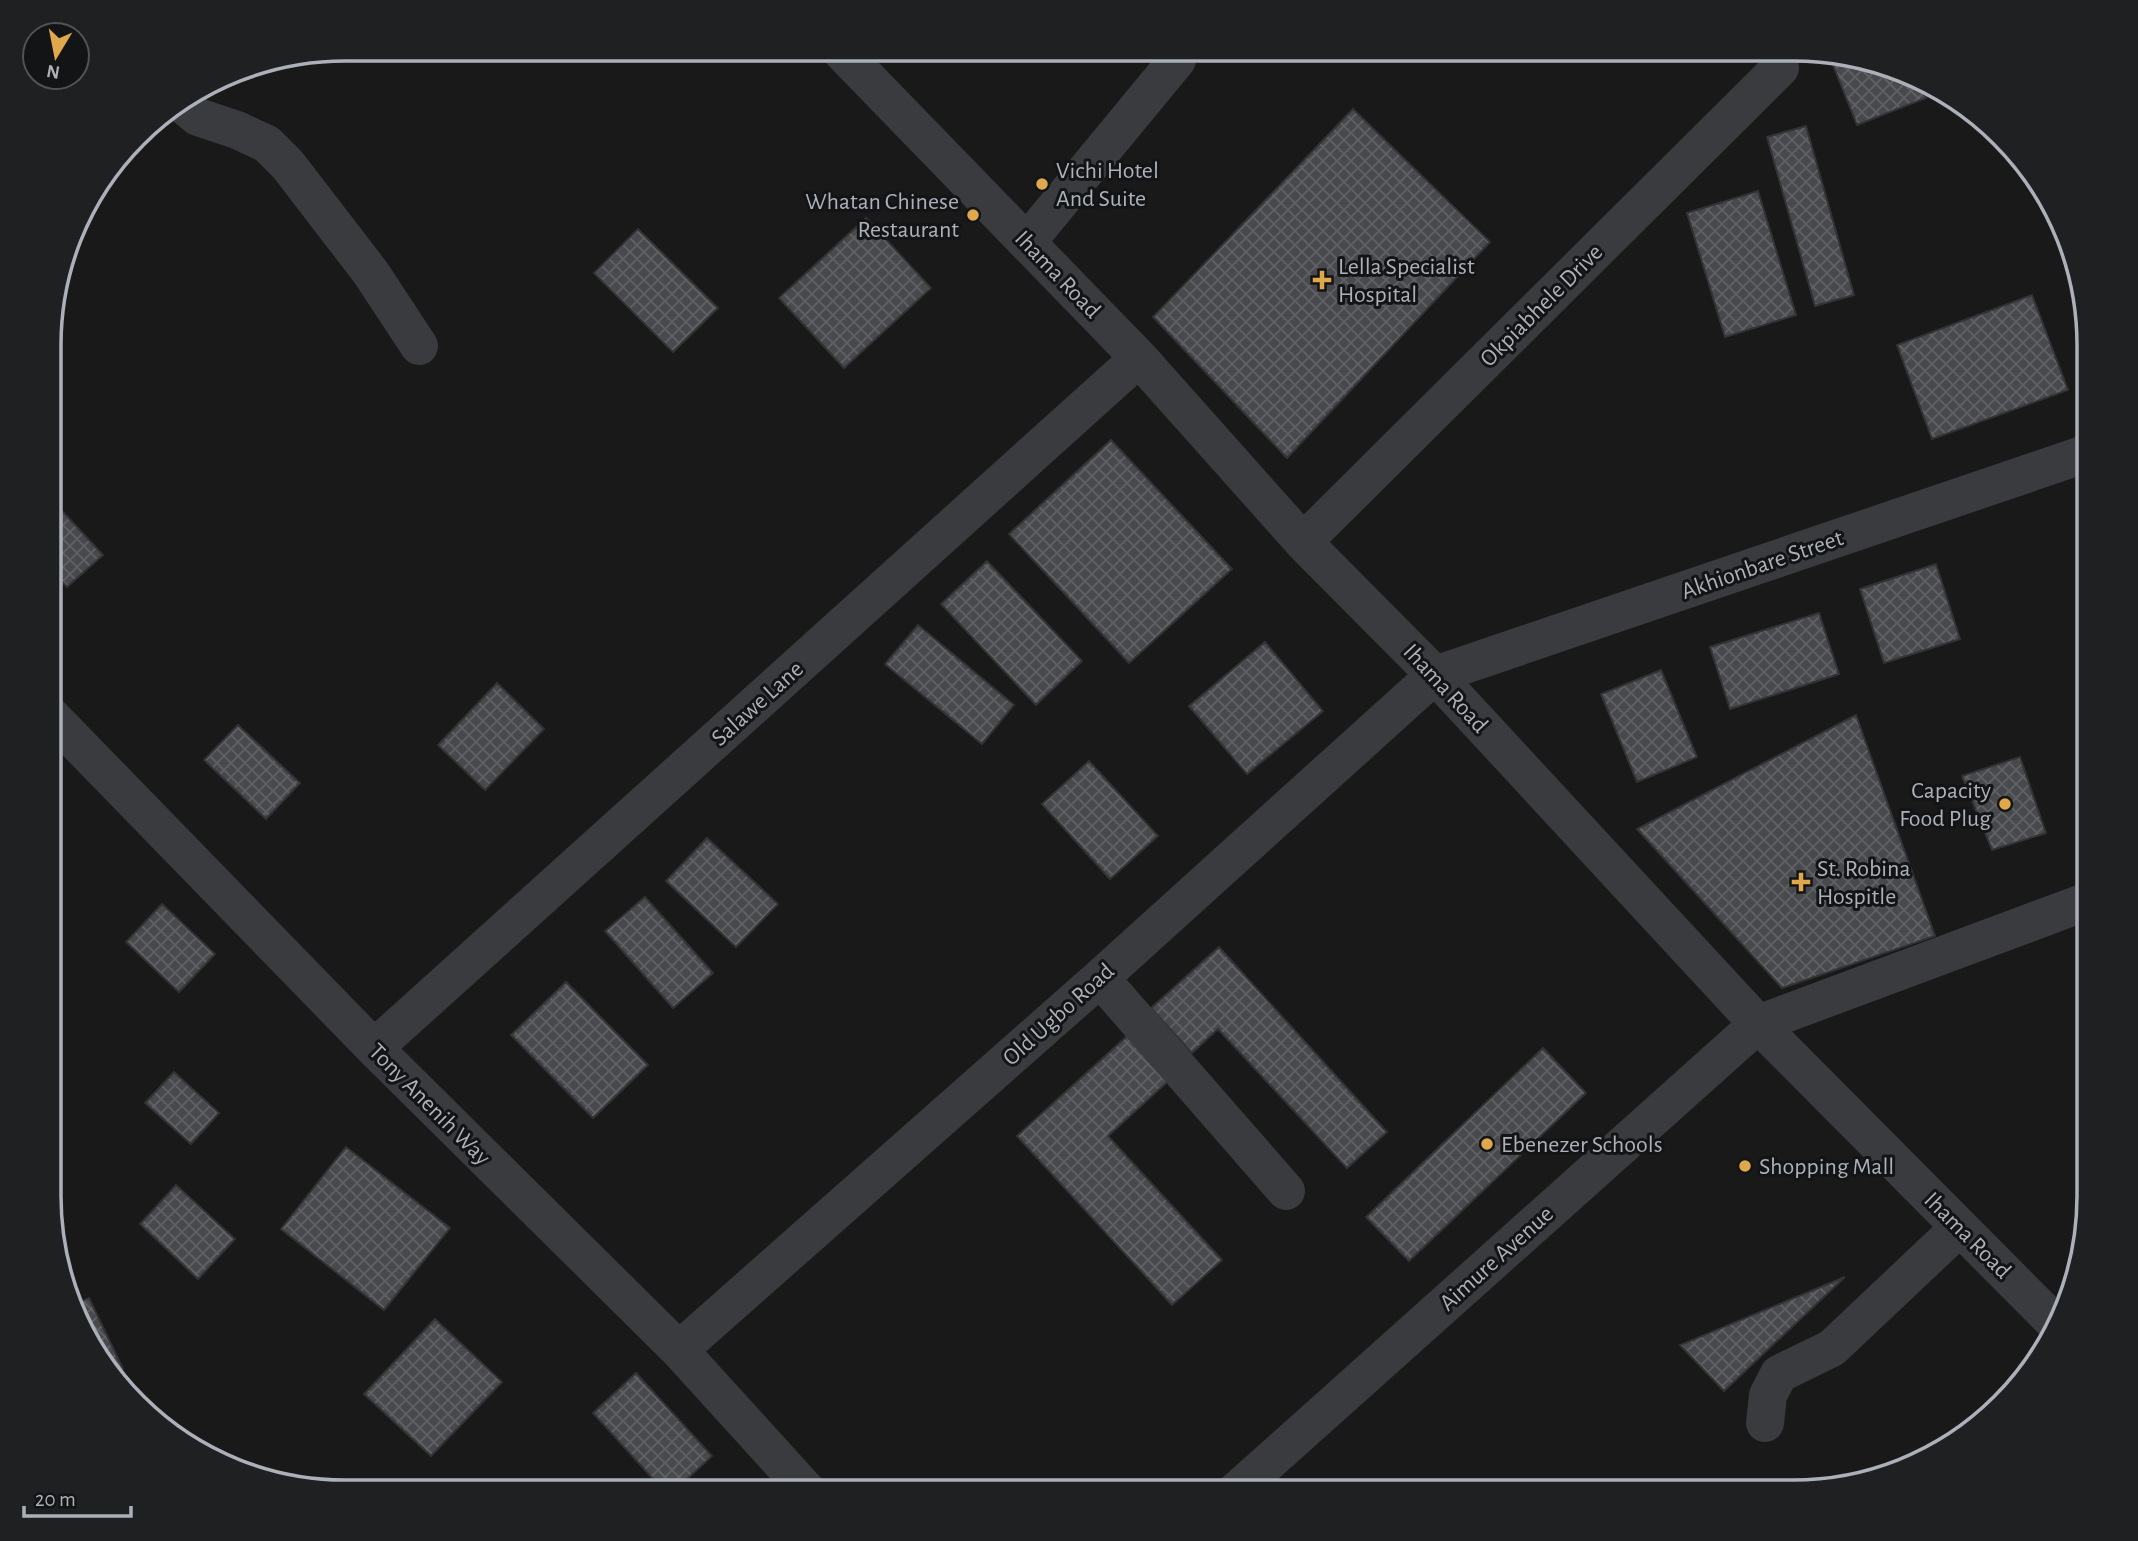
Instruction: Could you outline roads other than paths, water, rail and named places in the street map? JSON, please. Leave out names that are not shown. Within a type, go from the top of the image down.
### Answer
[{"type":"street","name":"Ihama Road","points":[[857,61],[1139,358],[1303,542],[1435,676],[1758,1024],[2049,1317]]},
{"type":"street","points":[[1027,242],[1178,61]]},
{"type":"street","name":"Okpiabhele Drive","points":[[1303,542],[1780,68]]},
{"type":"street","points":[[188,109],[198,117],[237,130],[267,144],[288,165],[371,273],[419,346]]},
{"type":"street","name":"Salawe Lane","points":[[374,1048],[1139,358]]},
{"type":"street","name":"Akhionbare Street","points":[[1435,676],[2077,457]]},
{"type":"street","name":"Old Ugbo Road","points":[[679,1350],[1100,978],[1435,676]]},
{"type":"street","name":"Tony Anenih Way","points":[[61,726],[374,1048],[679,1350],[797,1480]]},
{"type":"street","points":[[1758,1024],[2077,905]]},
{"type":"street","points":[[1100,978],[1286,1191]]},
{"type":"street","name":"Aimure Avenue","points":[[1261,1480],[1758,1024]]},
{"type":"street","points":[[1765,1423],[1768,1395],[1779,1374],[1832,1348],[1960,1227]]},
{"type":"place","name":"Vichi Hotel And Suite","points":[[1042,184]]},
{"type":"place","name":"Whatan Chinese Restaurant","points":[[973,215]]},
{"type":"place","name":"Lella Specialist Hospital","points":[[1322,280]]},
{"type":"place","name":"Capacity Food Plug","points":[[2005,804]]},
{"type":"place","name":"St. Robina Hospitle","points":[[1801,882]]},
{"type":"place","name":"Ebenezer Schools","points":[[1487,1144]]},
{"type":"place","name":"Shopping Mall","points":[[1745,1166]]}]
